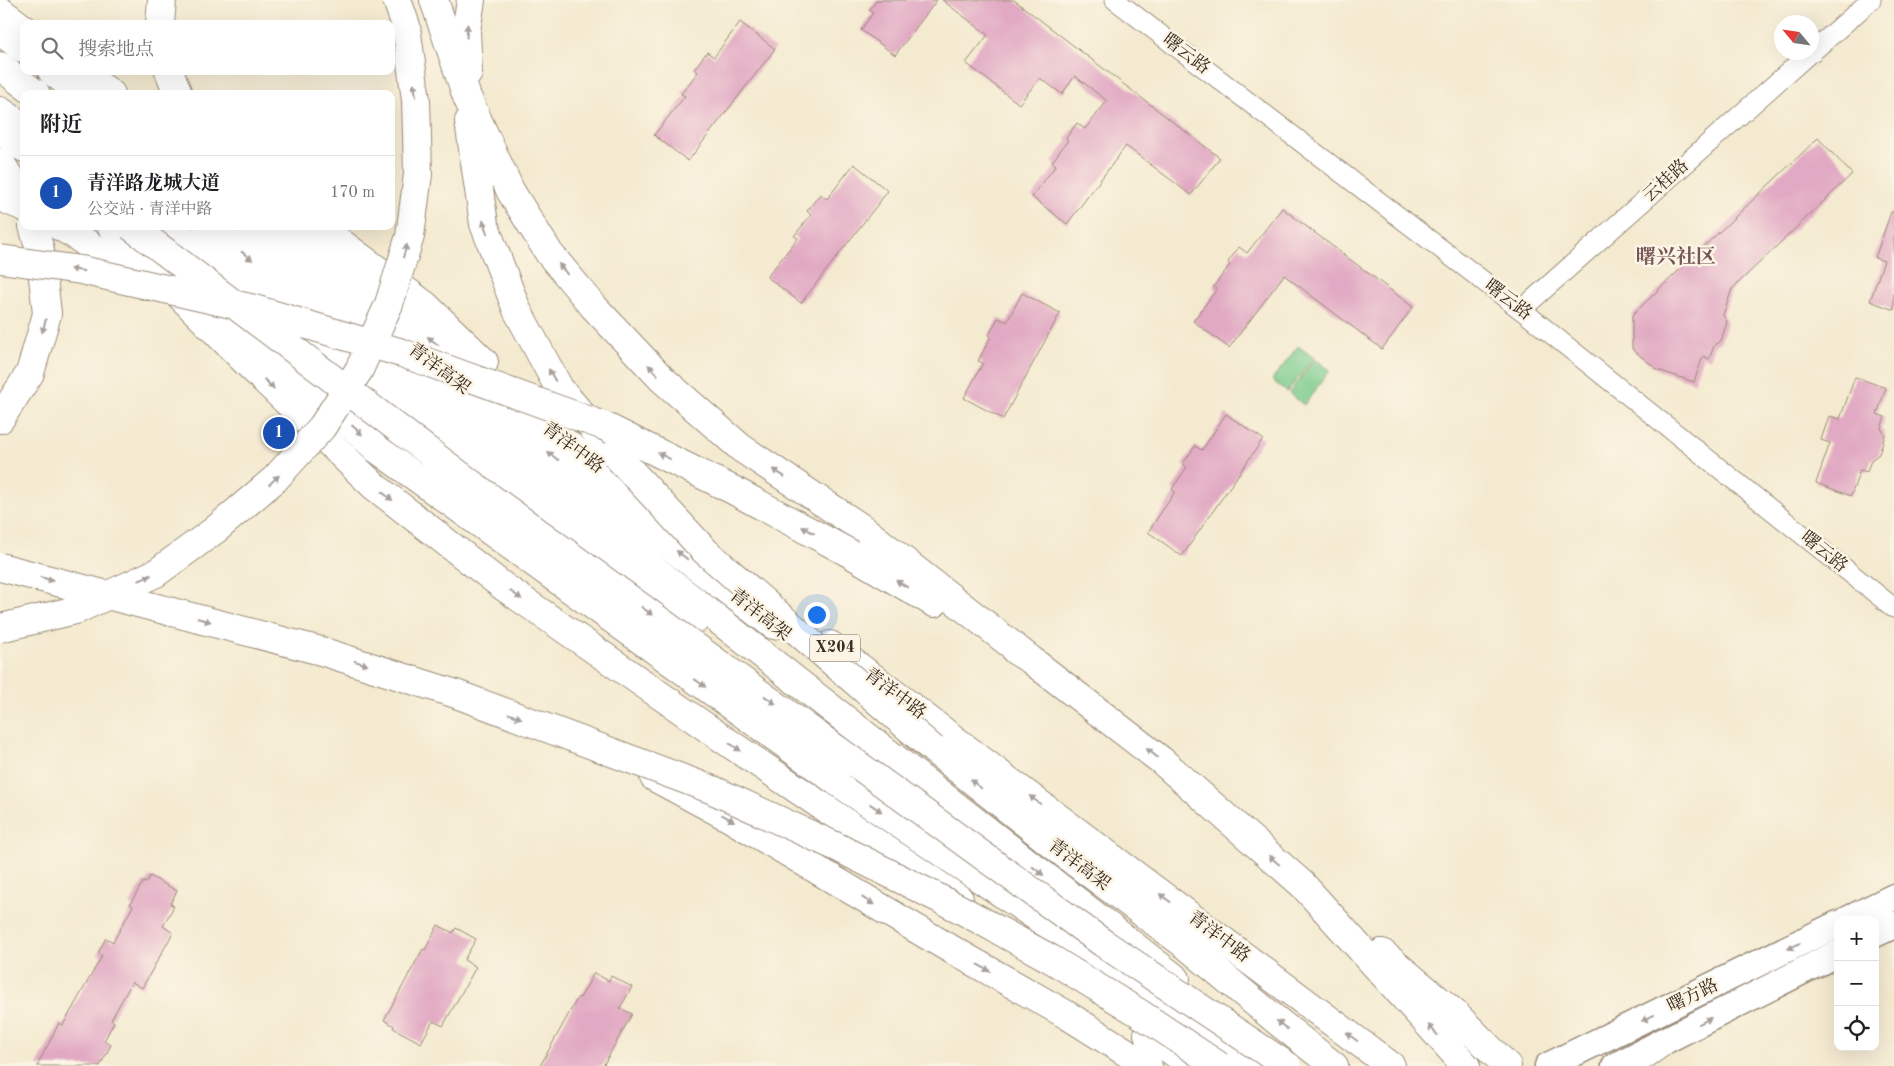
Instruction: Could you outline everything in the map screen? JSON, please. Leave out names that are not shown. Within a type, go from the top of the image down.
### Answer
[{"type":"main road","points":[[0,5],[8,0]]},
{"type":"main road","points":[[160,20],[162,0]]},
{"type":"main road","points":[[0,628],[76,610],[156,573],[215,530],[275,479],[322,427],[359,370],[389,304],[410,236],[418,174],[416,100],[406,26],[397,0]]},
{"type":"main road","points":[[434,0],[467,97],[511,192],[549,252],[594,307],[662,380],[741,448],[863,529],[1162,761],[1303,885],[1454,1013],[1507,1066]]},
{"type":"main road","points":[[471,0],[466,31],[469,122],[484,224],[516,310],[559,388],[615,454],[705,551],[933,750]]},
{"type":"main road","points":[[0,11],[20,26]]},
{"type":"main road","points":[[0,31],[20,46]]},
{"type":"main road","points":[[0,66],[31,90]]},
{"type":"main road","points":[[61,75],[95,90]]},
{"type":"main road","points":[[84,75],[99,90]]},
{"type":"main road","points":[[171,75],[176,90]]},
{"type":"main road","points":[[0,111],[20,124]]},
{"type":"main road","points":[[0,115],[20,135]]},
{"type":"main road","points":[[0,130],[20,145]]},
{"type":"main road","points":[[0,162],[20,194]]},
{"type":"main road","points":[[0,197],[20,205]]},
{"type":"main road","points":[[0,419],[30,373],[47,314],[40,250],[34,230]]},
{"type":"main road","points":[[66,230],[161,296],[246,362]]},
{"type":"main road","points":[[115,230],[246,362],[374,486],[504,587],[948,891],[1193,1066]]},
{"type":"main road","points":[[136,230],[377,449],[836,781],[1124,976]]},
{"type":"main road","points":[[136,230],[478,489],[1103,943],[1287,1066]]},
{"type":"main road","points":[[173,230],[378,378],[916,785],[1124,976],[1223,1058]]},
{"type":"main road","name":"青洋高架","points":[[213,230],[587,518],[1287,1066]]},
{"type":"main road","name":"青洋高架","points":[[256,230],[596,489],[933,750],[1076,864],[1188,946],[1334,1066]]},
{"type":"main road","name":"青洋中路","points":[[288,230],[1002,776],[1391,1066]]},
{"type":"main road","points":[[323,230],[425,304],[575,450]]},
{"type":"main road","points":[[0,259],[81,270],[254,308],[402,353],[604,426],[733,490],[851,554],[1031,660]]},
{"type":"main road","points":[[227,269],[409,457],[612,604],[700,723]]},
{"type":"main road","points":[[0,566],[321,651],[456,694],[713,790],[838,847],[960,909],[1051,959],[1139,1013],[1223,1058]]},
{"type":"main road","points":[[593,744],[730,818],[942,944],[1067,1015],[1148,1066]]},
{"type":"main road","points":[[1303,885],[1466,1066]]},
{"type":"main road","points":[[1082,986],[1223,1058],[1250,1066]]},
{"type":"main road","points":[[1628,1066],[1661,1043]]},
{"type":"street","name":"曙云路","points":[[1115,0],[1521,310],[1894,608]]},
{"type":"street","name":"云桂路","points":[[1819,45],[1870,0]]},
{"type":"street","name":"云桂路","points":[[1521,310],[1802,60]]},
{"type":"street","points":[[1855,916],[1894,897]]},
{"type":"street","points":[[1879,932],[1894,925]]},
{"type":"street","name":"曙方路","points":[[1548,1066],[1834,926]]},
{"type":"street","name":"曙方路","points":[[1614,1066],[1834,955]]},
{"type":"green space","points":[[1298,346],[1314,358],[1287,392],[1272,380]]},
{"type":"green space","points":[[1315,359],[1330,370],[1304,405],[1289,393]]},
{"type":"building","points":[[877,0],[937,0],[895,55],[861,30],[873,13],[869,10]]},
{"type":"building","points":[[942,0],[1014,0],[1220,158],[1191,195],[1126,146],[1067,224],[1032,197],[1056,165],[1052,162],[1068,140],[1066,138],[1077,123],[1085,129],[1107,101],[1075,76],[1062,94],[1040,78],[1019,104],[966,63],[988,35]]},
{"type":"building","points":[[740,22],[775,49],[688,161],[654,135],[685,96],[681,94],[698,72],[694,69],[707,52],[714,57]]},
{"type":"building","points":[[1818,138],[1852,174],[1732,289],[1723,315],[1727,322],[1721,341],[1714,346],[1709,359],[1703,356],[1694,382],[1658,370],[1632,349],[1632,315]]},
{"type":"building","points":[[854,164],[888,191],[801,303],[767,277],[798,238],[794,236],[811,215],[807,211],[820,194],[827,199]]},
{"type":"building","points":[[1282,208],[1413,307],[1382,349],[1284,275],[1229,348],[1193,321],[1217,289],[1213,287],[1230,265],[1228,262],[1239,247],[1247,253]]},
{"type":"building","points":[[1891,212],[1894,212],[1894,310],[1870,301],[1884,261],[1875,258]]},
{"type":"building","points":[[1022,293],[1060,313],[1003,419],[964,398],[983,363],[978,361],[998,318],[1007,322]]},
{"type":"building","points":[[1855,377],[1886,388],[1877,414],[1885,417],[1881,428],[1885,435],[1879,454],[1871,460],[1867,472],[1860,470],[1851,496],[1816,483],[1830,443],[1821,440],[1829,416],[1840,419]]},
{"type":"building","points":[[1226,414],[1263,439],[1182,556],[1148,532],[1175,492],[1172,489],[1187,467],[1183,464],[1195,446],[1202,450]]},
{"type":"building","points":[[150,876],[177,891],[170,904],[174,906],[163,926],[173,933],[142,988],[132,982],[111,1020],[114,1022],[104,1041],[111,1045],[100,1066],[37,1066],[59,1023],[63,1025],[102,956],[98,953],[106,938],[113,942],[133,906],[130,904],[143,882],[146,883]]},
{"type":"building","points":[[438,925],[453,933],[456,928],[476,939],[464,960],[476,967],[443,1026],[433,1021],[421,1043],[393,1028],[394,1026],[384,1020]]},
{"type":"building","points":[[594,973],[609,981],[611,976],[632,987],[620,1008],[632,1014],[603,1066],[540,1066],[578,997],[580,998]]},
{"type":"place","name":"青洋路龙城大道","points":[[279,433]]},
{"type":"district","name":"曙兴社区","points":[[1676,258]]}]
